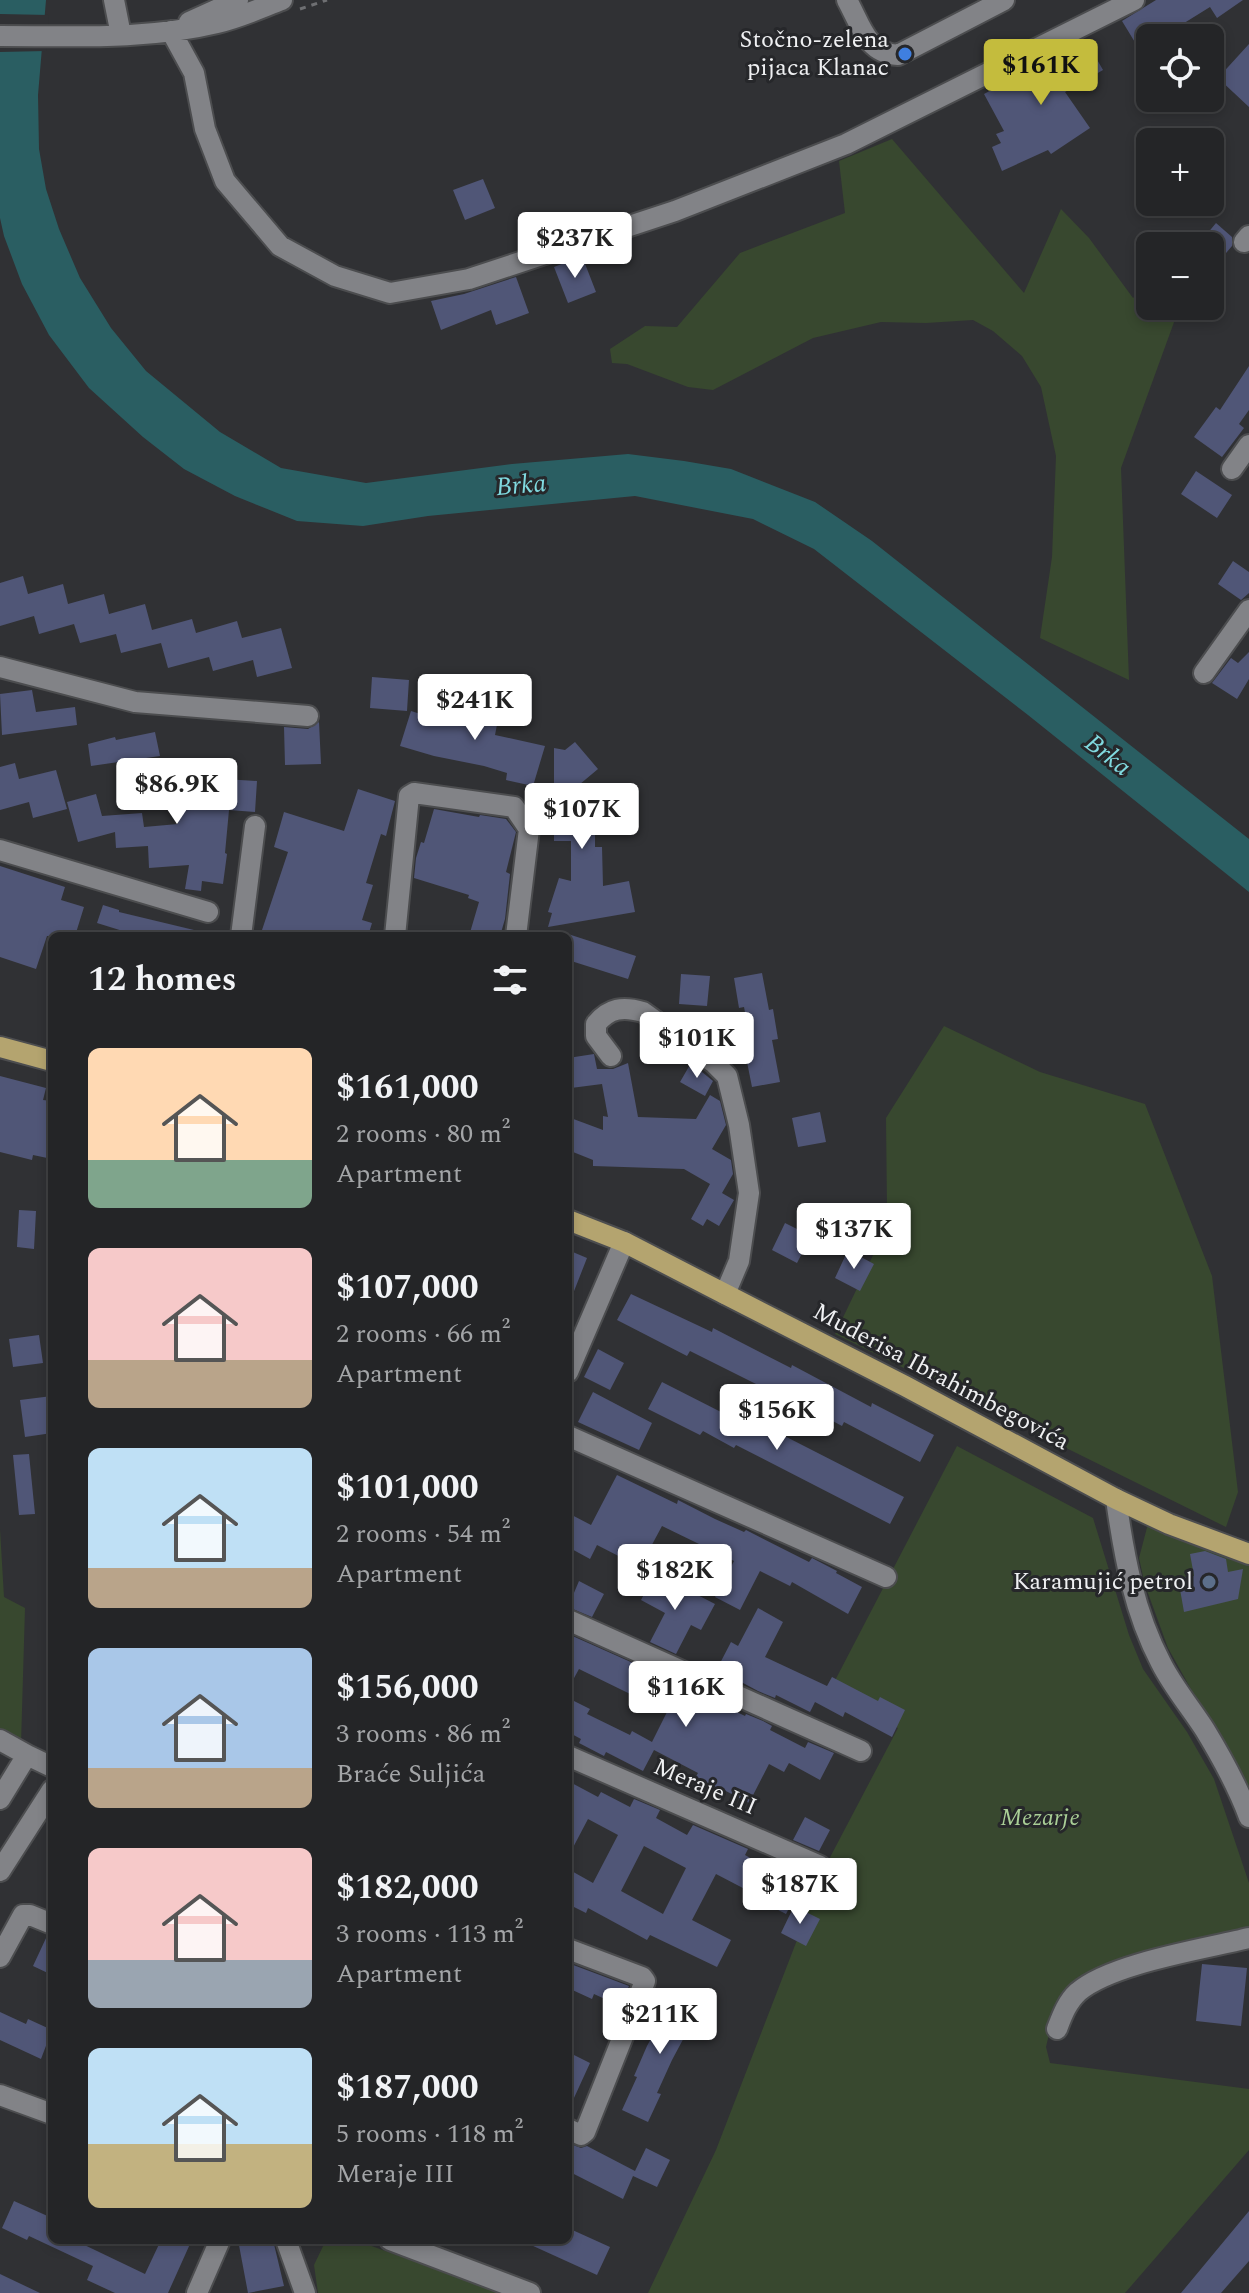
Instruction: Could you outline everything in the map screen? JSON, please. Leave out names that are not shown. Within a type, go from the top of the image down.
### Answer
[{"type":"main road","points":[[0,1047],[48,1060]]},
{"type":"main road","name":"Muderisa Ibrahimbegovića","points":[[572,1222],[624,1242],[905,1386],[1116,1499],[1169,1524],[1249,1554]]},
{"type":"street","points":[[114,0],[121,35]]},
{"type":"street","points":[[171,31],[238,0]]},
{"type":"street","points":[[0,36],[97,36],[171,31],[219,23],[282,0]]},
{"type":"street","points":[[847,0],[873,48],[884,54],[898,55],[1004,0]]},
{"type":"street","points":[[171,31],[194,73],[205,129],[225,181],[280,246],[335,276],[390,293],[469,279],[675,211],[846,144],[1120,3]]},
{"type":"street","points":[[1232,469],[1249,445]]},
{"type":"street","points":[[1204,673],[1249,610]]},
{"type":"street","points":[[0,667],[135,702],[308,716]]},
{"type":"street","points":[[395,932],[409,796],[414,793],[514,807],[523,817],[529,829],[516,932]]},
{"type":"street","points":[[242,932],[255,826]]},
{"type":"street","points":[[0,850],[208,912]]},
{"type":"street","points":[[611,1056],[596,1036],[596,1024],[603,1014],[629,1008],[643,1012],[714,1063],[727,1076],[739,1125],[749,1193],[739,1261],[725,1294]]},
{"type":"street","points":[[572,1363],[624,1242]]},
{"type":"street","points":[[572,1438],[886,1577]]},
{"type":"street","points":[[1116,1499],[1124,1555],[1146,1632],[1163,1667],[1206,1731],[1239,1791],[1249,1817]]},
{"type":"street","points":[[572,1622],[861,1751]]},
{"type":"street","points":[[0,1740],[48,1765]]},
{"type":"street","points":[[0,1799],[27,1755]]},
{"type":"street","name":"Meraje III","points":[[572,1758],[820,1866]]},
{"type":"street","points":[[0,1871],[48,1796]]},
{"type":"street","points":[[0,1957],[23,1915],[48,1922]]},
{"type":"street","points":[[1057,2029],[1067,2006],[1079,1991],[1098,1980],[1147,1963],[1249,1938]]},
{"type":"street","points":[[572,1951],[642,1977],[645,1981],[585,2132],[581,2135],[572,2131]]},
{"type":"street","points":[[0,2095],[48,2113]]},
{"type":"street","points":[[197,2293],[218,2244]]},
{"type":"street","points":[[287,2244],[305,2293]]},
{"type":"street","points":[[401,2244],[530,2293]]},
{"type":"green space","points":[[892,139],[1024,293],[1061,209],[1089,238],[1133,298],[1136,295],[1136,320],[1175,320],[1121,468],[1129,680],[1040,638],[1052,557],[1056,456],[1041,387],[1022,356],[993,331],[973,320],[881,322],[813,338],[713,390],[688,387],[627,364],[612,363],[610,349],[645,326],[677,327],[740,253],[845,213],[839,161]]},
{"type":"green space","points":[[944,1026],[1040,1072],[1145,1104],[1212,1276],[1238,1492],[1226,1527],[835,1334],[877,1247],[887,1208],[886,1118]]},
{"type":"green space","name":"Mezarje","points":[[957,1446],[1093,1518],[1129,1635],[1143,1669],[1187,1732],[1214,1779],[1249,1883],[1249,1933],[1146,1958],[1055,2009],[1046,2047],[1050,2063],[1249,2089],[1249,2150],[1125,2293],[648,2293],[716,2150],[826,1865],[898,1728],[828,1694]]},
{"type":"green space","points":[[1149,1520],[1249,1560],[1249,1793],[1168,1648],[1145,1585],[1139,1558]]},
{"type":"green space","points":[[0,1529],[4,1597],[25,1608],[21,1744],[0,1733]]},
{"type":"green space","points":[[324,2244],[366,2244],[501,2293],[318,2293],[314,2265]]},
{"type":"water","name":"Brka","points":[[0,0],[46,0],[38,95],[39,149],[46,189],[80,278],[111,328],[146,371],[220,432],[281,468],[366,483],[512,464],[628,454],[731,469],[815,502],[872,541],[1249,839],[1249,892],[814,549],[753,519],[635,496],[428,516],[363,526],[297,521],[235,496],[184,469],[89,388],[49,335],[22,284],[0,218]]},
{"type":"pier","points":[[0,14],[49,15],[46,51],[0,52]]},
{"type":"building","points":[[1156,0],[1243,0],[1217,18],[1210,7],[1183,24],[1136,24],[1136,44],[1122,21]]},
{"type":"building","points":[[1087,42],[1103,70],[1065,92],[1090,128],[1051,154],[1048,150],[1002,171],[992,147],[1001,143],[996,134],[1004,131],[984,94]]},
{"type":"building","points":[[1249,44],[1249,107],[1224,84],[1224,71]]},
{"type":"building","points":[[483,179],[495,208],[465,220],[453,190]]},
{"type":"building","points":[[1216,223],[1232,237],[1232,246],[1224,255],[1224,232],[1209,232]]},
{"type":"building","points":[[582,256],[596,292],[568,303],[554,267]]},
{"type":"building","points":[[516,277],[529,313],[496,325],[491,310],[441,330],[431,301]]},
{"type":"building","points":[[1249,366],[1249,410],[1239,424],[1244,428],[1222,457],[1194,437],[1216,407],[1220,410]]},
{"type":"building","points":[[1196,471],[1232,495],[1217,518],[1181,494]]},
{"type":"building","points":[[1233,561],[1249,572],[1249,593],[1241,600],[1218,584]]},
{"type":"building","points":[[23,576],[28,594],[63,584],[68,604],[104,594],[109,614],[145,604],[152,630],[192,619],[196,633],[237,621],[242,638],[281,628],[292,668],[257,677],[253,660],[213,671],[209,657],[168,668],[161,643],[121,653],[116,634],[80,643],[74,624],[39,634],[34,616],[0,626],[0,583]]},
{"type":"building","points":[[1249,652],[1249,679],[1237,699],[1212,683],[1231,658],[1238,663]]},
{"type":"building","points":[[372,677],[409,680],[407,711],[370,708]]},
{"type":"building","points":[[32,690],[36,712],[75,707],[77,725],[2,735],[0,694]]},
{"type":"building","points":[[466,696],[501,704],[495,735],[545,746],[533,786],[506,780],[507,773],[484,766],[400,746],[411,711],[459,726]]},
{"type":"building","points":[[319,722],[321,764],[285,765],[284,727],[308,729]]},
{"type":"building","points":[[155,732],[160,756],[91,766],[88,744]]},
{"type":"building","points":[[575,742],[598,769],[555,805],[595,805],[595,847],[602,847],[603,886],[629,881],[635,912],[548,927],[552,913],[548,912],[559,878],[571,881],[571,841],[554,841],[554,748],[565,750]]},
{"type":"building","points":[[15,763],[19,779],[56,770],[67,809],[33,818],[29,802],[0,810],[0,767]]},
{"type":"building","points":[[208,768],[208,778],[257,781],[255,812],[229,810],[223,884],[202,881],[201,891],[185,889],[189,865],[149,868],[148,846],[116,848],[115,832],[78,842],[67,802],[96,794],[102,816],[142,813],[144,827],[178,824],[180,771]]},
{"type":"building","points":[[358,789],[395,801],[386,836],[381,834],[366,883],[373,885],[362,920],[372,923],[369,932],[261,932],[288,852],[274,847],[284,812],[344,831]]},
{"type":"building","points":[[434,809],[506,819],[516,832],[506,872],[510,874],[501,932],[470,932],[479,902],[468,898],[469,895],[414,878],[416,858],[421,842],[424,843]]},
{"type":"building","points":[[0,866],[65,887],[61,900],[84,907],[76,932],[48,932],[36,969],[0,957]]},
{"type":"building","points":[[103,905],[119,912],[194,930],[126,932],[97,923]]},
{"type":"building","points":[[572,935],[636,956],[628,979],[572,961]]},
{"type":"building","points":[[762,973],[778,1039],[772,1040],[780,1082],[752,1087],[746,1057],[753,1055],[744,1007],[739,1008],[734,978]]},
{"type":"building","points":[[681,974],[710,976],[707,1006],[679,1004]]},
{"type":"building","points":[[594,1054],[597,1069],[613,1069],[628,1063],[638,1117],[696,1119],[710,1095],[720,1101],[726,1125],[712,1149],[731,1160],[733,1174],[722,1193],[734,1200],[719,1226],[707,1219],[703,1226],[691,1219],[710,1184],[684,1169],[593,1166],[593,1160],[572,1152],[572,1118],[603,1130],[603,1116],[608,1117],[602,1084],[572,1088],[572,1057]]},
{"type":"building","points":[[691,1063],[713,1081],[705,1096],[680,1082]]},
{"type":"building","points":[[0,1076],[46,1088],[43,1100],[48,1101],[48,1158],[33,1155],[32,1160],[0,1152]]},
{"type":"building","points":[[820,1112],[826,1142],[798,1147],[792,1118]]},
{"type":"building","points":[[19,1210],[36,1211],[34,1249],[17,1247]]},
{"type":"building","points":[[785,1223],[811,1236],[797,1263],[772,1250]]},
{"type":"building","points":[[848,1250],[874,1264],[860,1291],[835,1278]]},
{"type":"building","points":[[572,1252],[587,1258],[572,1296]]},
{"type":"building","points":[[631,1294],[712,1332],[713,1328],[934,1435],[920,1462],[844,1422],[842,1426],[767,1386],[766,1389],[690,1351],[687,1356],[617,1320]]},
{"type":"building","points":[[39,1335],[43,1363],[13,1367],[9,1339]]},
{"type":"building","points":[[598,1349],[624,1363],[610,1390],[584,1377]]},
{"type":"building","points":[[662,1382],[721,1412],[723,1408],[755,1421],[904,1497],[890,1524],[736,1445],[734,1448],[703,1431],[700,1435],[648,1409]]},
{"type":"building","points":[[593,1392],[652,1423],[639,1450],[578,1422]]},
{"type":"building","points":[[48,1396],[48,1434],[25,1437],[20,1400]]},
{"type":"building","points":[[29,1454],[35,1514],[19,1515],[13,1455]]},
{"type":"building","points":[[617,1475],[677,1504],[678,1500],[744,1532],[746,1530],[809,1562],[812,1558],[862,1587],[848,1614],[792,1582],[790,1586],[760,1571],[740,1610],[715,1597],[734,1561],[662,1526],[640,1567],[597,1545],[590,1559],[572,1549],[572,1515],[591,1525]]},
{"type":"building","points":[[1205,1551],[1226,1559],[1228,1572],[1243,1569],[1238,1599],[1184,1612],[1178,1578],[1194,1576],[1190,1554]]},
{"type":"building","points":[[655,1573],[715,1604],[701,1630],[691,1625],[676,1654],[650,1642],[665,1613],[641,1600]]},
{"type":"building","points":[[579,1581],[604,1594],[592,1617],[572,1609],[572,1598]]},
{"type":"building","points":[[758,1608],[783,1622],[765,1657],[827,1686],[832,1677],[878,1701],[880,1697],[905,1710],[892,1737],[845,1712],[843,1717],[815,1702],[810,1712],[776,1695],[775,1698],[758,1691],[717,1669],[731,1642],[738,1646]]},
{"type":"building","points":[[572,1636],[680,1684],[678,1689],[703,1703],[706,1697],[763,1721],[772,1726],[770,1730],[805,1748],[808,1742],[834,1753],[820,1780],[789,1763],[784,1772],[769,1764],[749,1803],[722,1789],[719,1794],[694,1780],[698,1773],[654,1750],[643,1771],[606,1752],[604,1756],[579,1743],[581,1739],[572,1734],[572,1700],[590,1709],[587,1714],[652,1742],[667,1712],[579,1669],[572,1682]]},
{"type":"building","points":[[572,1783],[598,1797],[601,1792],[630,1807],[634,1799],[660,1810],[656,1818],[687,1835],[693,1825],[748,1849],[745,1855],[800,1887],[786,1914],[716,1874],[692,1920],[731,1940],[717,1967],[650,1935],[647,1940],[588,1908],[586,1913],[572,1906],[572,1871],[593,1883],[618,1835],[588,1819],[572,1849]],"holes":[[[644,1846],[686,1868],[663,1914],[621,1891]]]},
{"type":"building","points":[[805,1817],[830,1830],[819,1851],[793,1840]]},
{"type":"building","points":[[794,1906],[820,1919],[806,1946],[781,1933]]},
{"type":"building","points":[[47,1936],[48,1936],[48,1973],[33,1966]]},
{"type":"building","points":[[1202,1964],[1247,1968],[1241,2026],[1196,2021]]},
{"type":"building","points":[[572,1965],[629,1986],[620,2006],[594,1994],[592,1999],[572,1990]]},
{"type":"building","points":[[676,1992],[702,2004],[672,2060],[648,2122],[622,2110],[647,2046]]},
{"type":"building","points":[[0,2012],[26,2024],[28,2019],[48,2028],[48,2041],[41,2059],[0,2040]]},
{"type":"building","points":[[572,2054],[590,2063],[572,2102]]},
{"type":"building","points":[[572,2145],[581,2148],[587,2146],[635,2171],[646,2148],[670,2160],[657,2187],[633,2176],[623,2199],[572,2173]]},
{"type":"building","points":[[14,2201],[48,2216],[48,2244],[82,2244],[145,2274],[159,2244],[190,2244],[168,2293],[115,2293],[87,2280],[93,2266],[29,2236],[27,2240],[2,2228]]},
{"type":"building","points":[[1249,2211],[1249,2261],[1221,2293],[1181,2293]]},
{"type":"building","points":[[572,2230],[610,2247],[597,2275],[529,2244],[572,2244]]},
{"type":"building","points":[[239,2244],[274,2244],[284,2286],[248,2293]]},
{"type":"building","points":[[0,2274],[40,2293],[0,2293]]},
{"type":"place","name":"Stočno-zelena pijaca Klanac","points":[[905,54]]},
{"type":"place","name":"Karamujić petrol","points":[[1209,1582]]}]
